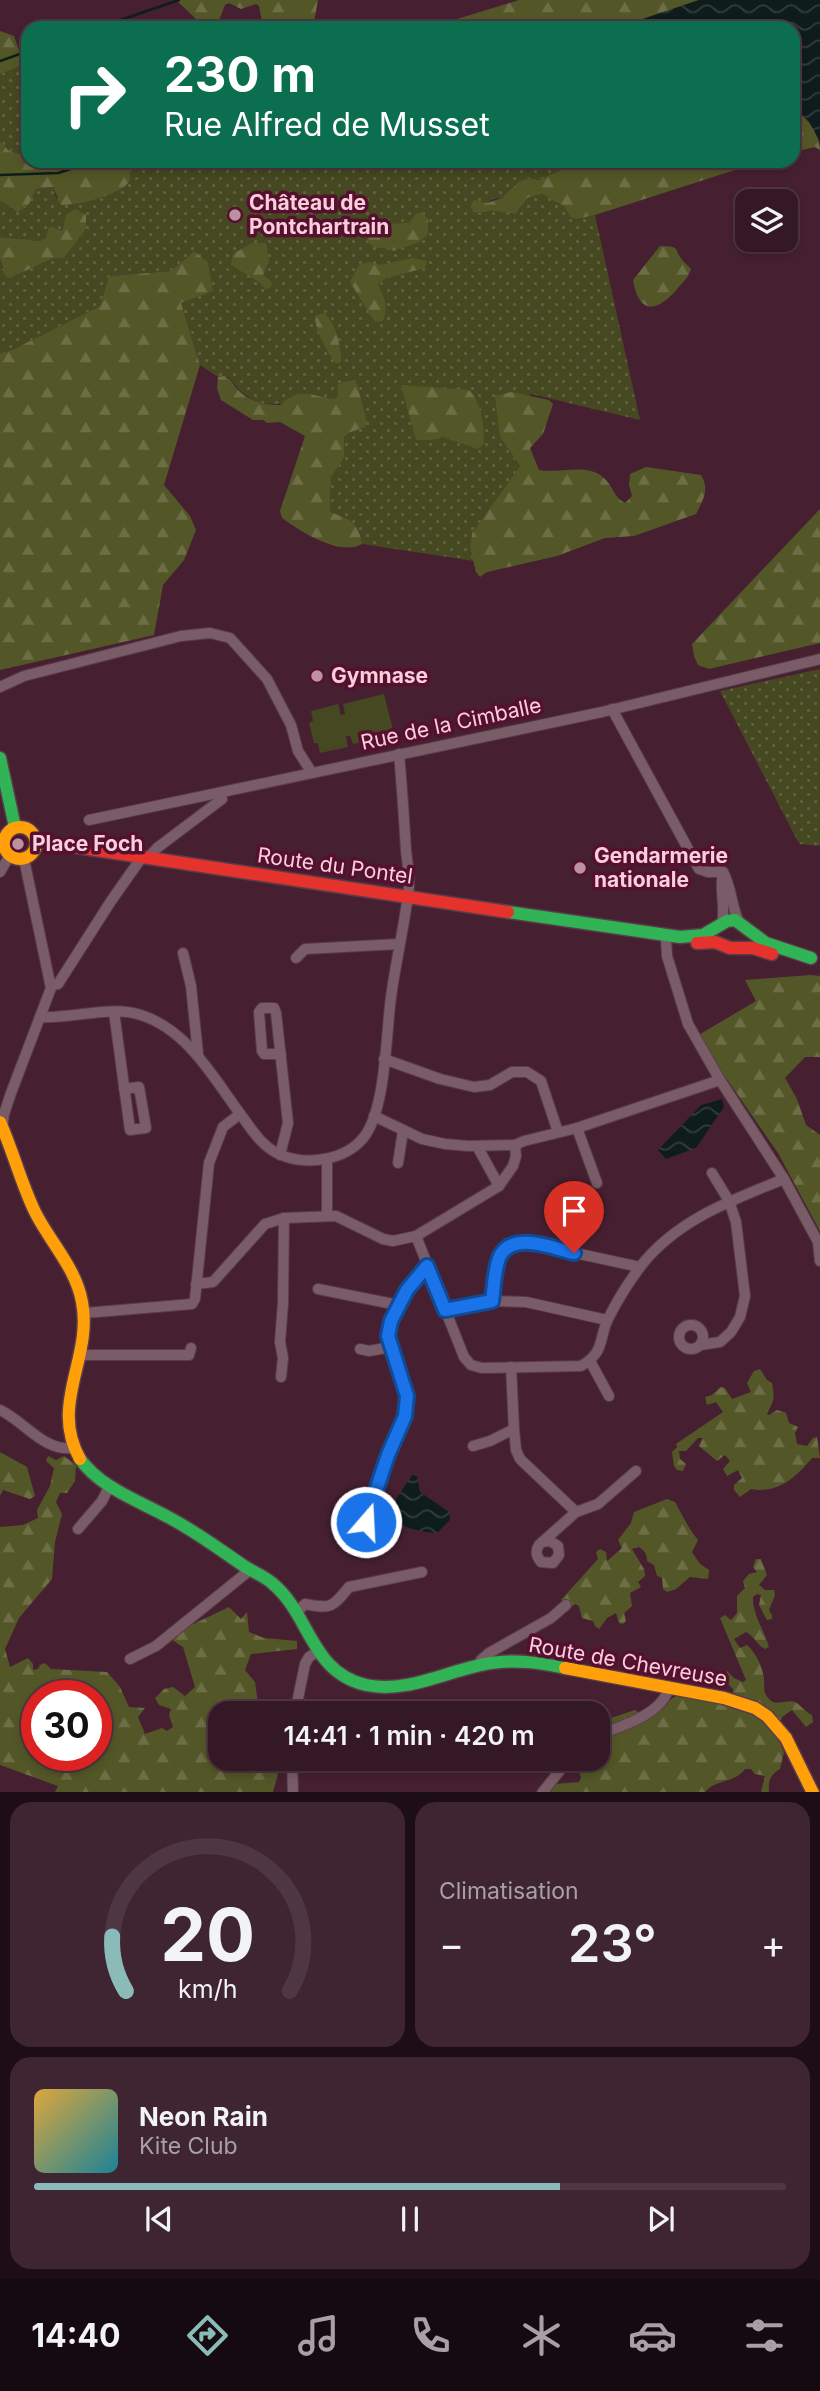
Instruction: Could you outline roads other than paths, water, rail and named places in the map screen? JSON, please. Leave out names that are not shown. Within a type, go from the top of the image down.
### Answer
[{"type":"street","points":[[0,687],[24,676],[181,636],[210,633],[230,638],[267,679],[291,724],[298,751],[312,773]]},
{"type":"street","name":"Rue de la Cimballe","points":[[89,820],[612,709],[820,659]]},
{"type":"street","points":[[612,709],[699,869],[723,872]]},
{"type":"street","points":[[40,1017],[114,1012],[139,1015],[161,1024],[198,1054],[264,1145],[280,1155],[306,1160],[327,1159],[356,1144],[365,1136],[374,1116],[409,885],[399,754]]},
{"type":"street","points":[[0,758],[15,827]]},
{"type":"street","points":[[52,985],[58,984],[145,857],[222,799],[220,794]]},
{"type":"street","points":[[15,827],[29,829],[36,841],[32,854],[24,859],[10,855],[4,847],[2,836],[15,827]]},
{"type":"street","name":"Route du Pontel","points":[[36,841],[627,930],[692,937],[707,934],[730,920],[768,944],[816,958]]},
{"type":"street","points":[[0,872],[10,855]]},
{"type":"street","points":[[0,1410],[13,1416],[47,1443],[61,1447],[72,1444],[68,1415],[85,1313],[76,1279],[41,1222],[17,1171],[1,1127],[52,985],[24,859]]},
{"type":"street","points":[[723,872],[730,884],[735,911],[743,926],[745,940],[729,947],[718,939],[723,915],[720,884],[723,872]]},
{"type":"street","name":"Route du Pontel","points":[[627,930],[666,940],[715,942],[783,956],[816,958]]},
{"type":"street","points":[[666,940],[667,956],[688,1024],[720,1080],[785,1179],[818,1242],[820,1261]]},
{"type":"street","points":[[296,958],[305,949],[399,944]]},
{"type":"street","points":[[183,953],[191,986],[198,1054]]},
{"type":"street","points":[[280,1155],[288,1123],[281,1054],[276,1013],[274,1008],[262,1008],[259,1012],[262,1051],[264,1054],[281,1054]]},
{"type":"street","points":[[114,1012],[124,1089]]},
{"type":"street","points":[[384,1059],[440,1079],[474,1087],[490,1085],[512,1072],[527,1072],[541,1082],[558,1132]]},
{"type":"street","points":[[374,1116],[422,1139],[445,1144],[515,1145],[577,1128],[720,1080]]},
{"type":"street","points":[[85,1313],[192,1304],[195,1299],[209,1163],[223,1127],[240,1114]]},
{"type":"street","points":[[577,1128],[597,1183]]},
{"type":"street","points":[[398,1163],[403,1131]]},
{"type":"street","points":[[196,1284],[213,1282],[265,1224],[284,1219],[327,1215],[345,1219],[383,1239],[393,1241],[416,1236],[499,1186],[513,1166],[515,1145]]},
{"type":"street","points":[[477,1146],[499,1186]]},
{"type":"street","points":[[327,1159],[327,1215]]},
{"type":"street","points":[[700,1345],[720,1342],[731,1332],[740,1317],[745,1296],[736,1222],[729,1201],[712,1173]]},
{"type":"street","points":[[416,1236],[464,1357],[471,1365],[482,1368],[581,1366],[590,1361],[600,1349],[607,1320],[640,1267],[695,1219],[729,1201],[785,1179]]},
{"type":"street","points":[[281,1377],[284,1219]]},
{"type":"street","points":[[492,1301],[499,1259],[503,1252],[515,1243],[529,1243],[640,1267]]},
{"type":"street","points":[[365,1518],[405,1416],[407,1396],[388,1336],[398,1305],[427,1266]]},
{"type":"street","points":[[318,1289],[398,1305]]},
{"type":"street","points":[[445,1310],[492,1301],[526,1302],[607,1320]]},
{"type":"street","points":[[360,1349],[369,1351],[391,1347]]},
{"type":"street","points":[[79,1354],[189,1355],[191,1348]]},
{"type":"street","points":[[590,1361],[609,1396]]},
{"type":"street","points":[[511,1367],[516,1450],[520,1459],[576,1512]]},
{"type":"street","points":[[473,1446],[514,1429]]},
{"type":"street","name":"Route de Chevreuse","points":[[72,1444],[81,1461],[92,1473],[173,1519],[274,1585],[290,1600],[317,1652],[332,1671],[342,1676],[365,1685],[387,1688],[413,1685],[481,1664],[526,1662],[741,1702],[763,1712],[778,1728],[793,1751],[813,1792]]},
{"type":"street","points":[[542,1542],[576,1512],[598,1504],[636,1471]]},
{"type":"street","points":[[78,1529],[102,1501],[110,1485]]},
{"type":"street","points":[[130,1659],[156,1646],[250,1570]]},
{"type":"street","points":[[297,1612],[305,1604],[326,1608],[335,1604],[349,1587],[422,1572]]},
{"type":"street","points":[[481,1664],[481,1660],[489,1653],[551,1618],[566,1605]]},
{"type":"street","points":[[297,1701],[305,1664],[309,1657],[317,1652]]},
{"type":"street","points":[[610,1730],[648,1713],[667,1698],[669,1687]]},
{"type":"street","points":[[292,1771],[293,1792]]},
{"type":"street","points":[[542,1792],[559,1771]]},
{"type":"water","points":[[699,0],[820,0],[820,142],[809,121],[800,113],[800,21],[637,21]]},
{"type":"water","points":[[722,1099],[724,1107],[696,1148],[666,1159],[658,1150],[701,1105]]},
{"type":"water","points":[[412,1475],[417,1476],[420,1492],[449,1512],[450,1520],[437,1533],[408,1528],[396,1519],[394,1505]]},
{"type":"waterway","points":[[118,21],[179,0]]},
{"type":"waterway","points":[[0,61],[21,54]]},
{"type":"waterway","points":[[0,175],[58,173],[74,168]]},
{"type":"place","name":"Château de Pontchartrain","points":[[235,215]]},
{"type":"place","name":"Gymnase","points":[[317,676]]},
{"type":"place","name":"Place Foch","points":[[18,844]]},
{"type":"place","name":"Gendarmerie nationale","points":[[580,868]]}]
